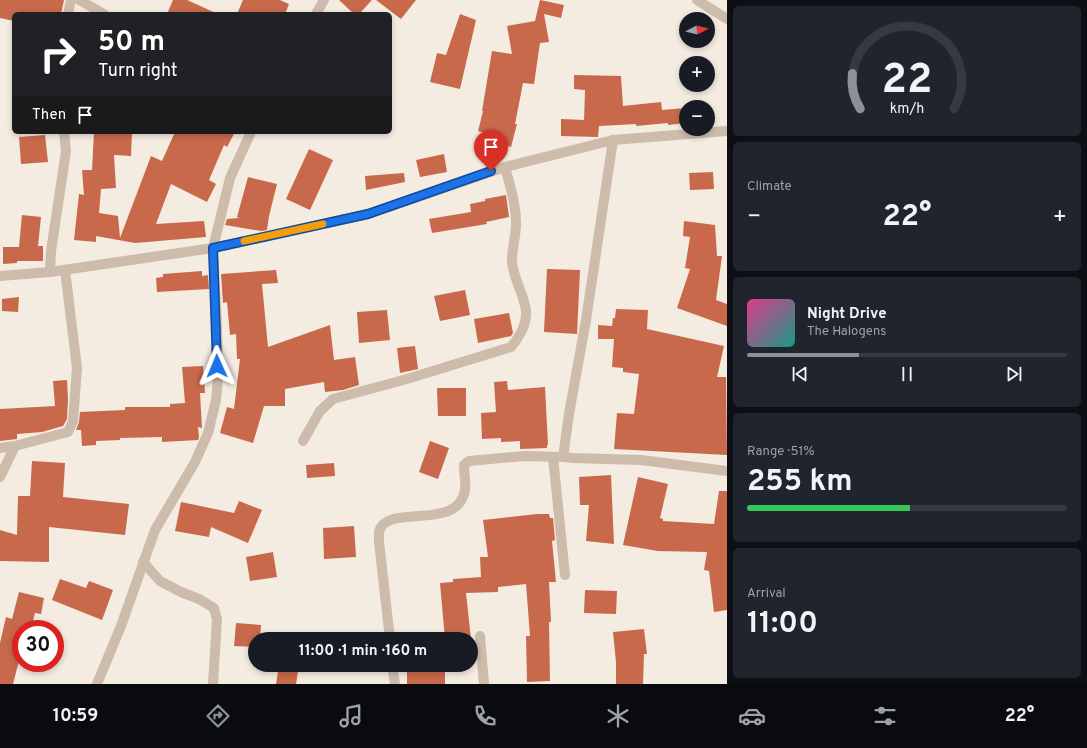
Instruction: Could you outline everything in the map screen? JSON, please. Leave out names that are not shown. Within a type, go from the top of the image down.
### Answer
[{"type":"street","points":[[68,12],[71,0]]},
{"type":"street","points":[[79,0],[100,12]]},
{"type":"street","points":[[317,12],[324,0]]},
{"type":"street","points":[[697,0],[727,18]]},
{"type":"street","points":[[0,276],[50,272],[213,248],[368,214],[505,167],[612,140],[727,131]]},
{"type":"street","points":[[50,272],[51,251],[66,151],[64,134]]},
{"type":"street","points":[[97,684],[121,626],[155,530],[195,462],[208,433],[216,400],[218,378],[213,248],[230,178],[250,134]]},
{"type":"street","points":[[565,575],[558,457],[569,414],[586,320],[612,140]]},
{"type":"street","points":[[303,441],[320,411],[333,398],[407,379],[511,347],[519,338],[525,321],[526,312],[512,262],[512,247],[516,227],[513,196],[505,167]]},
{"type":"street","points":[[0,448],[15,446],[68,432],[74,421],[77,368],[65,270]]},
{"type":"street","points":[[0,477],[15,446]]},
{"type":"street","points":[[389,632],[379,531],[387,522],[402,517],[450,511],[459,504],[465,490],[464,465],[468,461],[525,456],[641,460],[727,471]]},
{"type":"street","points":[[143,562],[160,581],[199,599],[214,608],[217,619],[213,684]]},
{"type":"street","points":[[480,636],[484,684]]},
{"type":"street","points":[[393,672],[395,684]]},
{"type":"building","points":[[0,0],[64,0],[61,12],[12,12],[12,21],[0,18]]},
{"type":"building","points":[[173,0],[187,0],[214,12],[168,12]]},
{"type":"building","points":[[243,0],[280,0],[289,4],[286,12],[238,12]]},
{"type":"building","points":[[339,0],[372,0],[361,12],[352,12]]},
{"type":"building","points":[[376,0],[416,0],[401,19]]},
{"type":"building","points":[[540,0],[564,5],[561,18],[544,14],[549,42],[540,43],[534,84],[523,83],[515,124],[517,124],[511,147],[494,142],[496,136],[478,131],[483,111],[492,51],[512,54],[507,26],[535,21]]},
{"type":"building","points":[[460,14],[476,20],[460,89],[430,82],[437,53],[446,55]]},
{"type":"building","points":[[574,75],[621,76],[623,106],[661,102],[662,110],[679,109],[679,124],[599,126],[598,137],[561,136],[561,119],[584,120],[585,90],[574,89]]},
{"type":"building","points":[[94,134],[132,134],[131,156],[114,155],[116,188],[101,189],[99,213],[118,216],[120,238],[151,156],[162,161],[174,134],[234,134],[227,147],[224,145],[209,180],[216,184],[207,202],[171,184],[156,224],[204,221],[206,237],[135,243],[96,236],[96,242],[74,240],[79,194],[84,195],[82,170],[92,170]]},
{"type":"building","points":[[45,135],[48,162],[21,164],[19,137]]},
{"type":"building","points":[[309,149],[333,160],[310,210],[286,199]]},
{"type":"building","points":[[444,154],[447,172],[420,177],[416,160]]},
{"type":"building","points":[[713,172],[714,189],[690,190],[689,173]]},
{"type":"building","points":[[404,173],[405,182],[366,190],[365,176]]},
{"type":"building","points":[[248,177],[277,184],[267,230],[261,231],[225,225],[227,219],[239,218],[237,217]]},
{"type":"building","points":[[506,195],[509,217],[486,222],[487,224],[432,233],[429,219],[471,212],[470,204],[485,201],[485,199]]},
{"type":"building","points":[[22,215],[41,217],[38,246],[43,246],[43,261],[17,261],[17,263],[3,264],[3,247],[19,247]]},
{"type":"building","points":[[684,221],[715,225],[717,256],[722,256],[716,300],[727,304],[727,326],[677,308],[690,269],[685,268],[690,237],[683,236]]},
{"type":"building","points":[[547,269],[580,270],[577,334],[544,332]]},
{"type":"building","points":[[276,270],[278,283],[262,284],[268,347],[330,325],[334,360],[355,357],[359,385],[343,390],[325,392],[324,382],[285,389],[285,406],[264,406],[253,443],[220,433],[227,407],[234,409],[240,359],[237,359],[236,334],[230,335],[227,302],[223,303],[221,274]]},
{"type":"building","points":[[202,271],[202,276],[208,275],[209,289],[157,292],[156,278],[163,277],[163,274]]},
{"type":"building","points":[[465,290],[470,315],[440,321],[434,296]]},
{"type":"building","points":[[19,297],[18,312],[2,311],[2,299]]},
{"type":"building","points":[[616,309],[648,310],[647,329],[724,346],[717,377],[726,377],[727,455],[614,449],[617,413],[634,414],[639,374],[623,372],[623,368],[612,367],[614,339],[598,339],[598,325],[612,326]]},
{"type":"building","points":[[387,310],[390,340],[359,343],[357,312]]},
{"type":"building","points":[[509,313],[513,333],[511,336],[478,343],[474,319]]},
{"type":"building","points":[[415,346],[418,369],[400,373],[397,348]]},
{"type":"building","points":[[203,366],[205,393],[200,393],[202,428],[198,427],[198,440],[162,442],[162,437],[120,438],[120,440],[96,441],[96,445],[82,446],[81,430],[76,430],[80,412],[125,410],[125,407],[170,407],[170,404],[185,403],[182,367]]},
{"type":"building","points":[[67,380],[67,419],[63,426],[42,432],[17,434],[17,439],[0,441],[0,409],[55,406],[53,381]]},
{"type":"building","points":[[507,381],[508,390],[545,387],[547,448],[520,449],[520,441],[501,442],[501,438],[482,439],[481,413],[496,412],[494,382]]},
{"type":"building","points":[[437,388],[466,388],[466,416],[438,416]]},
{"type":"building","points":[[430,441],[449,448],[438,479],[419,472]]},
{"type":"building","points":[[32,461],[65,463],[63,497],[129,504],[125,535],[49,527],[49,562],[0,561],[0,530],[17,535],[18,496],[30,496]]},
{"type":"building","points":[[334,463],[335,476],[307,478],[306,465]]},
{"type":"building","points":[[611,475],[614,544],[586,541],[589,505],[580,505],[579,477]]},
{"type":"building","points":[[638,477],[668,484],[660,518],[663,519],[663,521],[714,524],[719,491],[727,491],[727,610],[714,612],[709,571],[704,570],[707,552],[658,551],[623,545]]},
{"type":"building","points":[[239,501],[262,510],[248,543],[211,527],[209,537],[175,531],[181,502],[234,513]]},
{"type":"building","points":[[537,514],[549,514],[550,518],[553,518],[555,540],[552,541],[556,582],[549,582],[551,622],[549,622],[550,681],[527,682],[526,636],[530,636],[526,584],[498,587],[498,592],[466,593],[470,632],[444,632],[440,583],[453,582],[453,579],[481,577],[480,557],[488,557],[483,520]]},
{"type":"building","points":[[354,526],[356,557],[324,559],[323,528]]},
{"type":"building","points":[[273,552],[277,577],[250,581],[246,557]]},
{"type":"building","points":[[60,579],[86,588],[89,581],[113,590],[102,620],[52,600]]},
{"type":"building","points":[[585,590],[617,591],[616,614],[584,613]]},
{"type":"building","points":[[19,592],[44,598],[41,614],[35,613],[33,620],[12,620],[12,672],[16,672],[13,684],[0,684],[0,643],[6,617],[12,619]]},
{"type":"building","points":[[236,623],[261,625],[260,632],[248,632],[248,647],[234,646]]},
{"type":"building","points":[[644,629],[647,654],[644,654],[643,684],[616,684],[616,662],[613,632]]},
{"type":"building","points":[[278,672],[298,672],[296,684],[276,684]]},
{"type":"building","points":[[407,672],[445,672],[445,684],[407,684]]},
{"type":"slow traffic","points":[[244,241],[323,224]]},
{"type":"route","points":[[217,366],[217,327],[213,248],[368,214],[491,171]]}]
